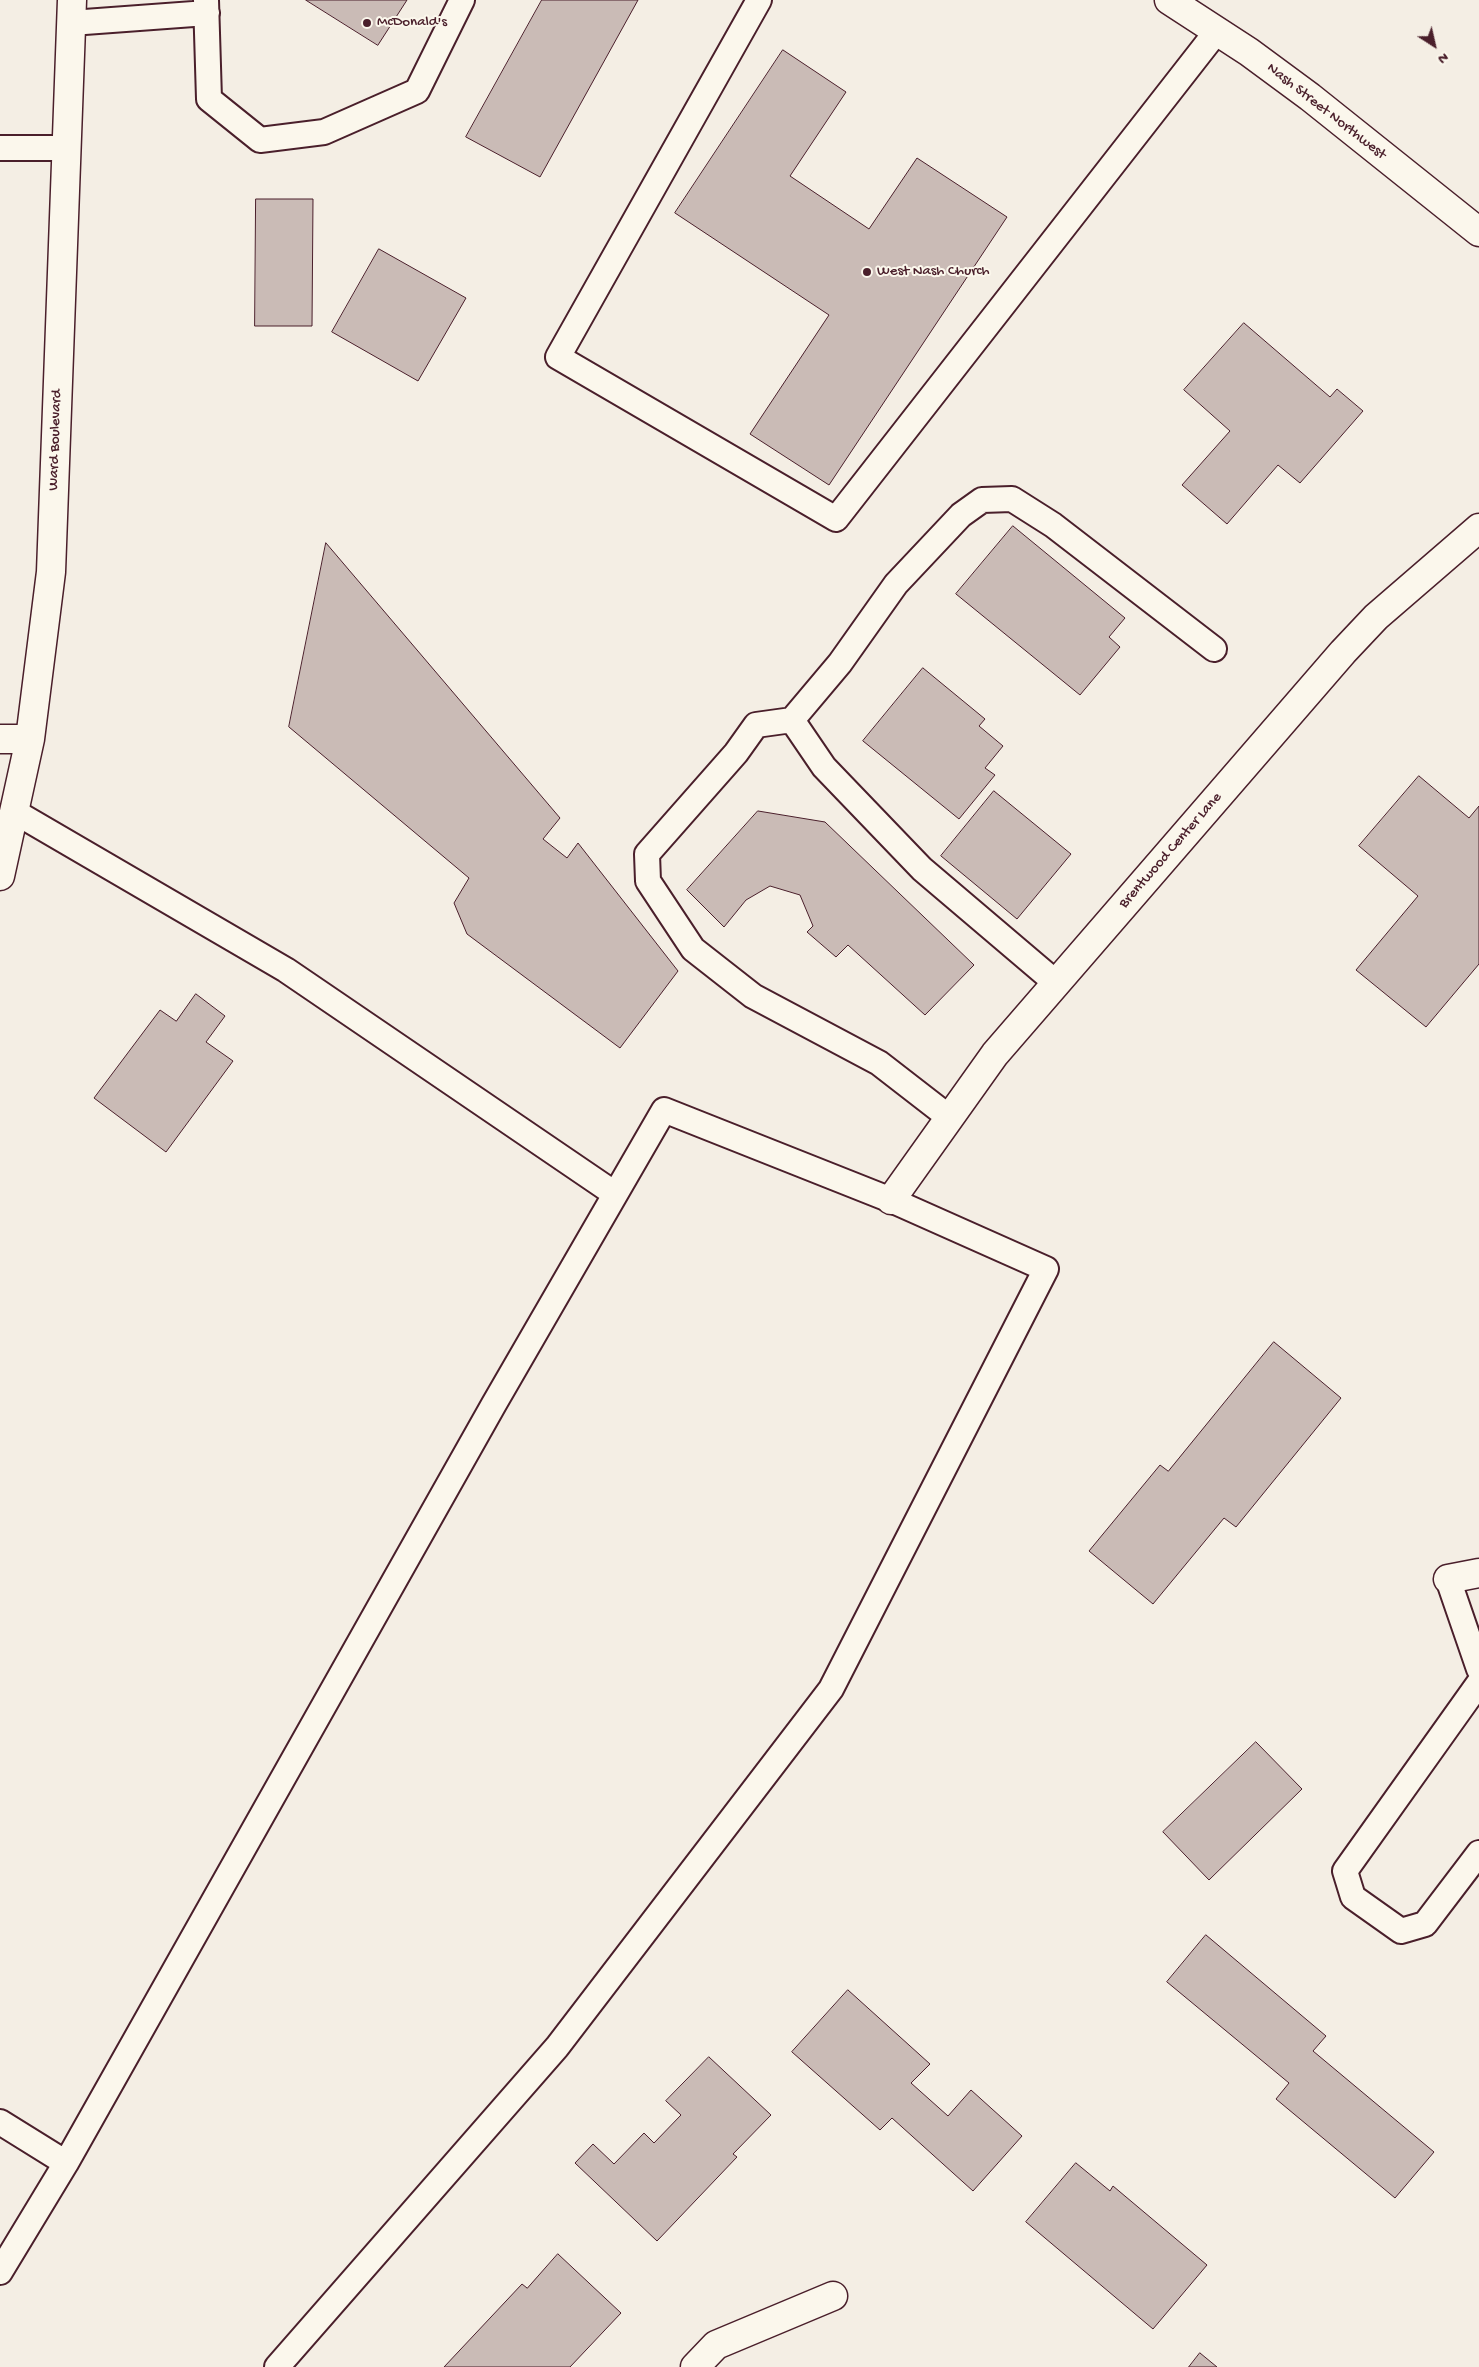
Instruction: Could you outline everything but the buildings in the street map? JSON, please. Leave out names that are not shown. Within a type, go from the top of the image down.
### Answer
[{"type":"main road","name":"Nash Street Northwest","points":[[1169,0],[1217,31],[1310,97],[1479,232]]},
{"type":"main road","name":"Ward Boulevard","points":[[0,876],[30,739],[51,572],[71,12]]},
{"type":"main road","name":"Brentwood Center Lane","points":[[891,1200],[995,1054],[1055,982],[1376,617],[1479,528]]},
{"type":"main road","points":[[0,738],[30,739]]},
{"type":"main road","points":[[1448,1579],[1479,1573]]},
{"type":"main road","points":[[695,2367],[716,2345],[833,2296]]},
{"type":"lane","points":[[71,12],[206,7],[209,99],[260,140],[324,132],[417,92],[462,0]]},
{"type":"lane","points":[[759,0],[558,357],[836,519],[1217,31]]},
{"type":"lane","points":[[0,148],[66,148]]},
{"type":"lane","points":[[950,1118],[879,1063],[753,996],[693,949],[648,881],[647,854],[736,754],[756,725],[792,720],[840,663],[896,584],[961,515],[982,500],[1012,499],[1053,525],[1214,649]]},
{"type":"lane","points":[[792,720],[824,767],[922,869],[1055,982]]},
{"type":"lane","points":[[15,812],[286,970],[615,1194]]},
{"type":"lane","points":[[0,2272],[66,2163],[489,1412],[664,1110],[891,1200],[1046,1269],[831,1689],[557,2047],[277,2367]]},
{"type":"lane","points":[[1448,1579],[1479,1669]]},
{"type":"lane","points":[[1479,1683],[1345,1872],[1353,1897],[1401,1931],[1425,1924],[1479,1853]]},
{"type":"lane","points":[[0,2122],[66,2163]]},
{"type":"place","name":"McDonald's","points":[[367,23]]},
{"type":"place","name":"West Nash Church","points":[[867,272]]}]
